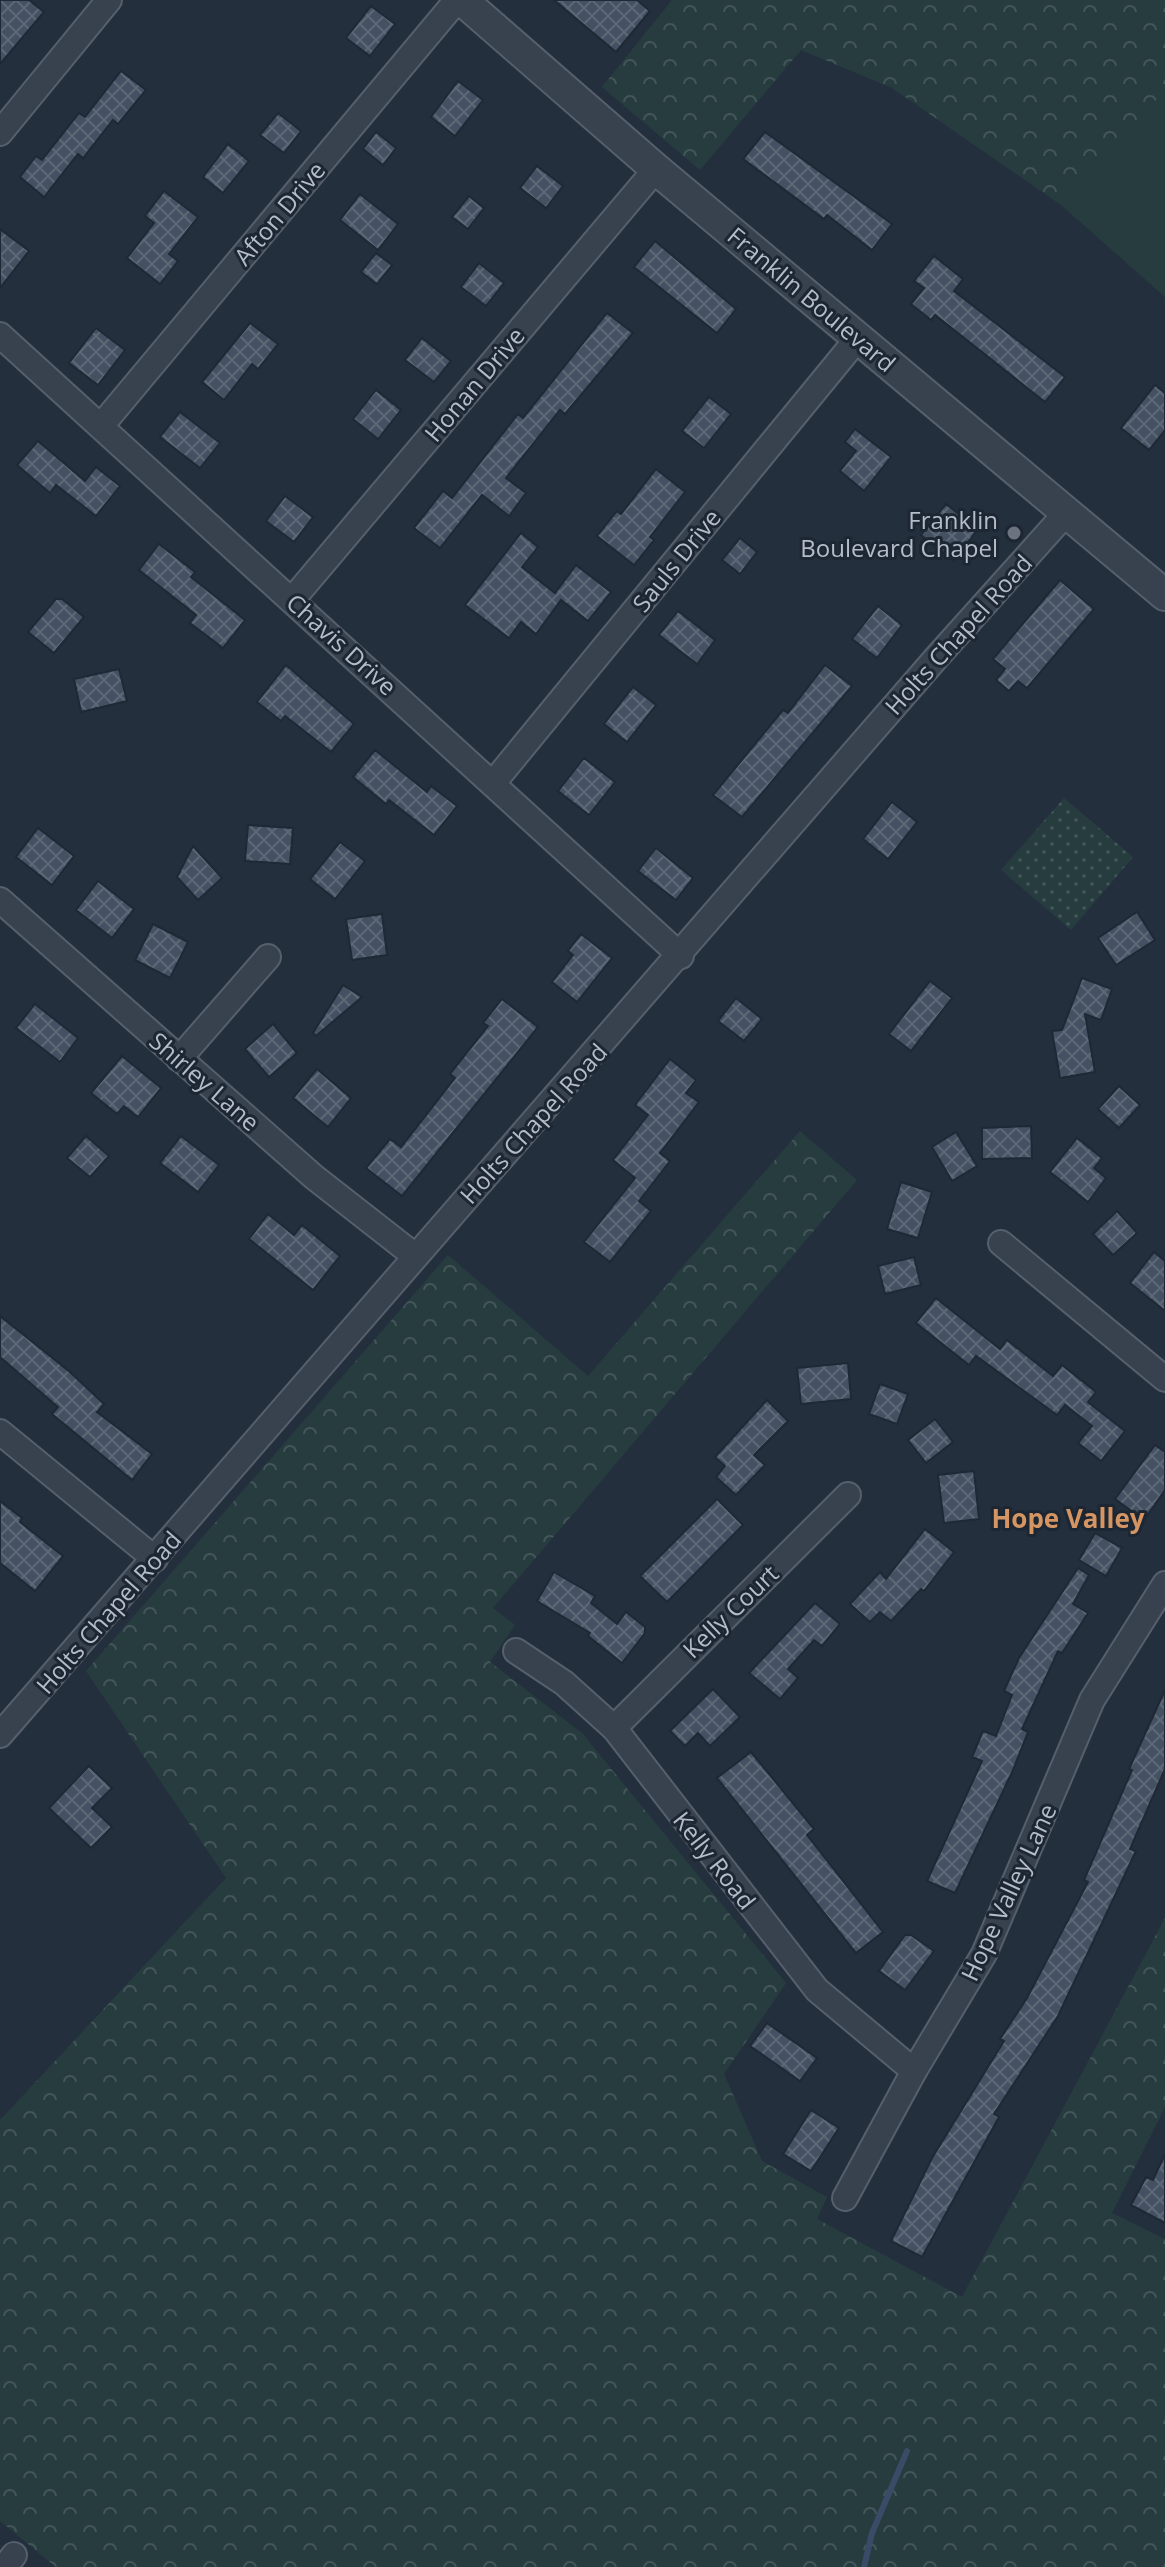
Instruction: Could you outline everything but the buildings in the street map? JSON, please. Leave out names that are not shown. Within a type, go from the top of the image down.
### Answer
[{"type":"street","points":[[0,133],[109,0]]},
{"type":"street","name":"Franklin Boulevard","points":[[460,0],[656,169],[1165,595]]},
{"type":"street","name":"Afton Drive","points":[[101,426],[460,0]]},
{"type":"street","name":"Honan Drive","points":[[292,600],[656,169]]},
{"type":"street","name":"Chavis Drive","points":[[0,335],[494,782],[681,956]]},
{"type":"street","name":"Sauls Drive","points":[[494,782],[858,338]]},
{"type":"street","name":"Holts Chapel Road","points":[[0,1735],[415,1256],[681,956],[937,657],[1067,512]]},
{"type":"street","name":"Shirley Lane","points":[[0,900],[314,1177],[415,1256]]},
{"type":"street","points":[[179,1059],[268,957]]},
{"type":"street","points":[[1001,1243],[1165,1379]]},
{"type":"street","points":[[0,1432],[155,1559]]},
{"type":"street","name":"Kelly Court","points":[[614,1728],[848,1495]]},
{"type":"street","name":"Hope Valley Lane","points":[[845,2198],[914,2071],[984,1954],[1092,1700],[1165,1584]]},
{"type":"street","name":"Kelly Road","points":[[516,1651],[564,1683],[614,1728],[817,1990],[914,2071]]},
{"type":"green space","points":[[672,0],[1165,0],[1165,118],[1061,205],[892,88],[801,50],[700,170],[602,87]]},
{"type":"green space","points":[[1165,90],[1165,297],[1061,205]]},
{"type":"green space","points":[[1064,798],[1133,857],[1071,930],[1001,870]]},
{"type":"green space","points":[[800,1131],[857,1180],[493,1608],[515,1625],[490,1662],[582,1733],[786,1983],[724,2074],[762,2161],[827,2197],[817,2219],[962,2297],[1165,1918],[1165,2107],[1112,2213],[1165,2239],[1165,2567],[56,2567],[0,2521],[0,2120],[226,1878],[86,1671],[448,1255],[588,1376]]},
{"type":"waterway","points":[[864,2567],[872,2533],[907,2451]]},
{"type":"place","name":"Franklin Boulevard Chapel","points":[[1014,533]]},
{"type":"district","name":"Hope Valley","points":[[1068,1518]]}]
